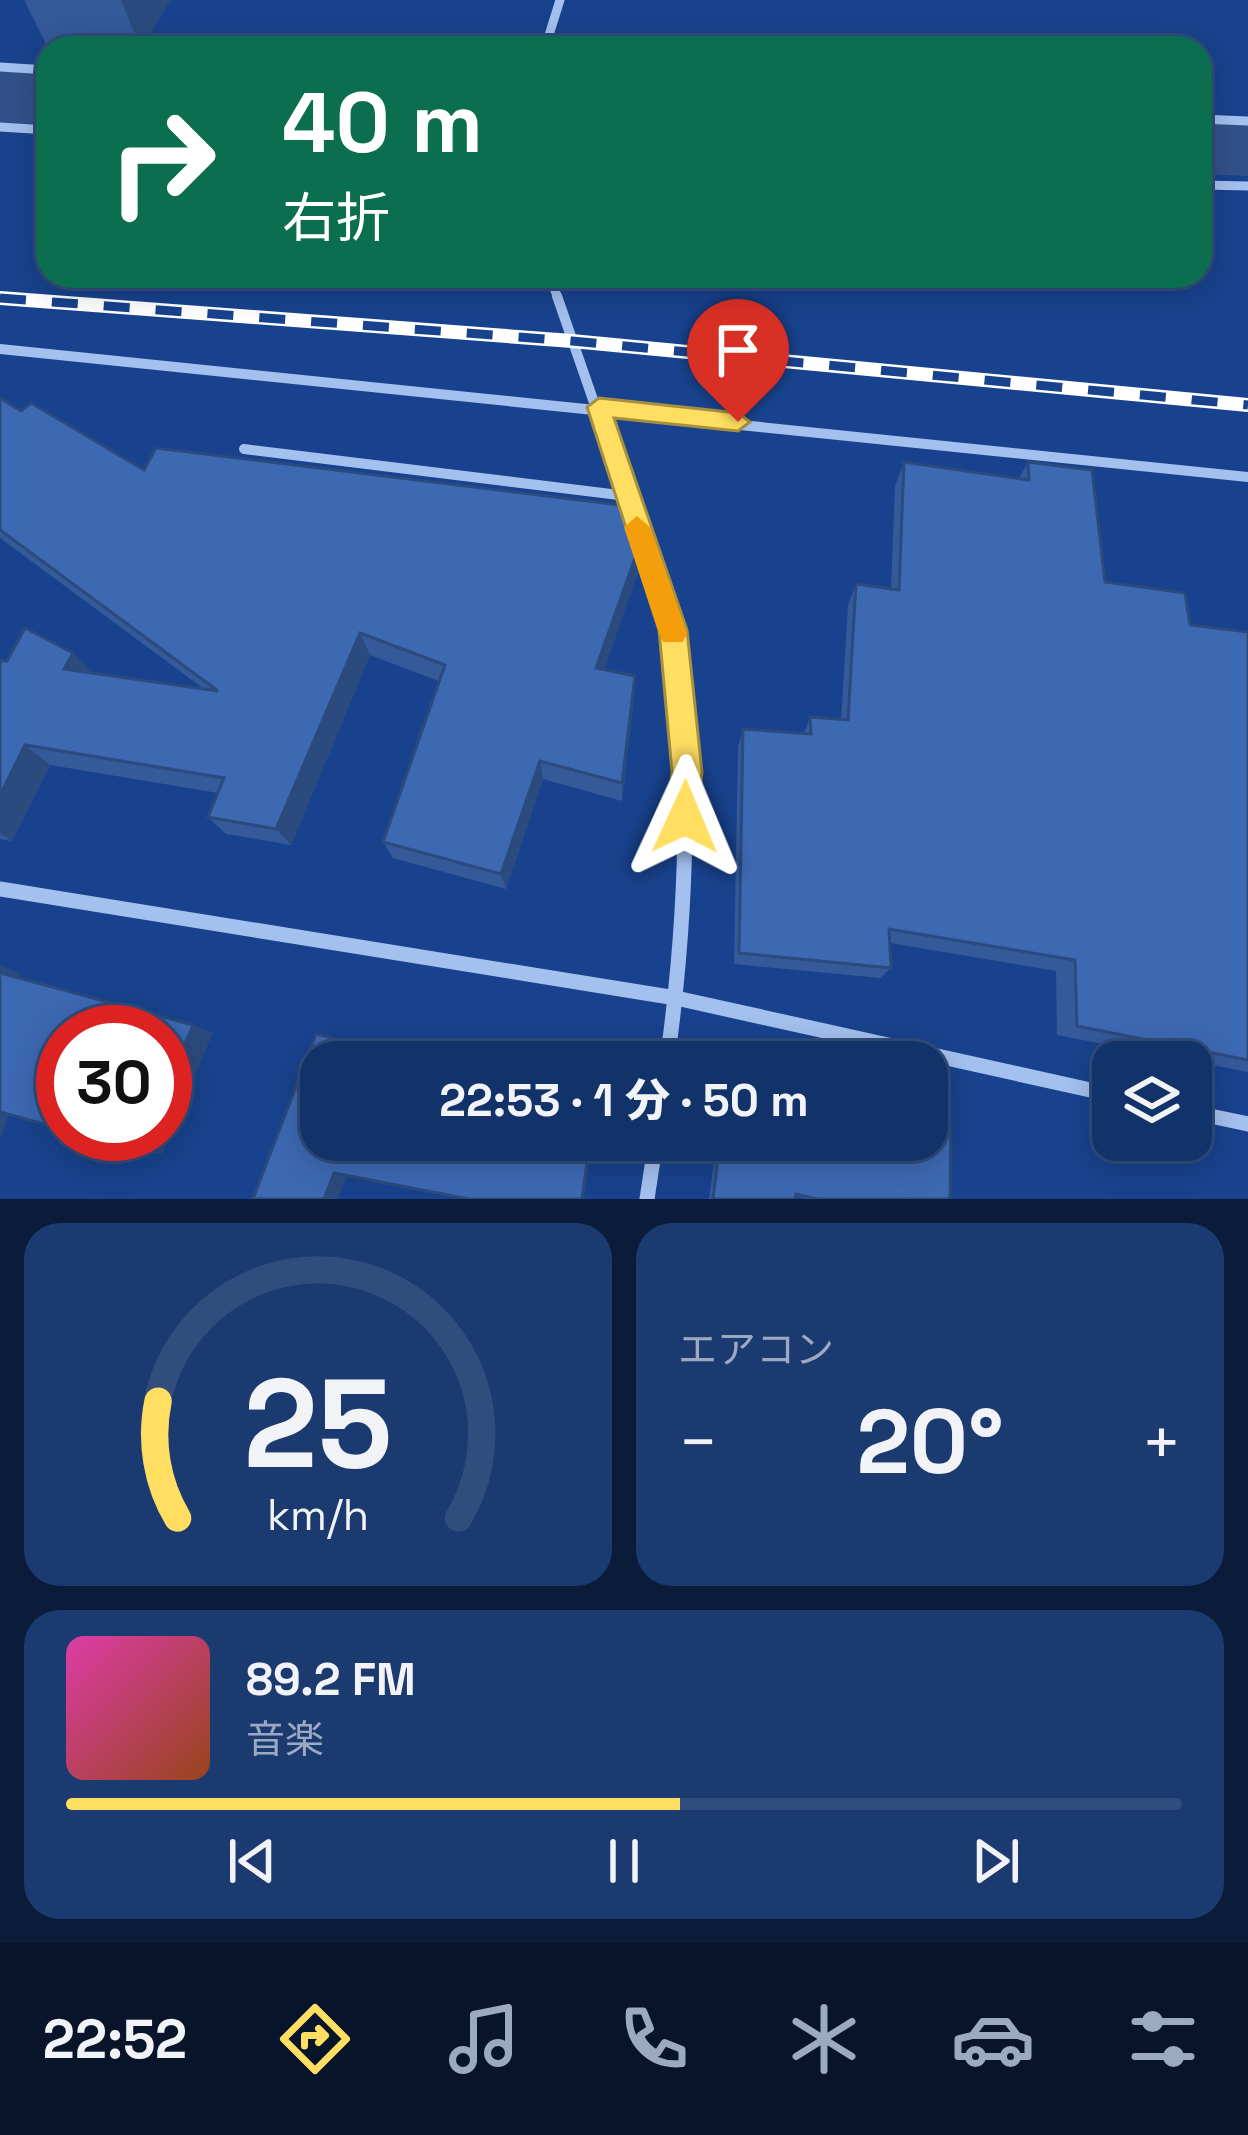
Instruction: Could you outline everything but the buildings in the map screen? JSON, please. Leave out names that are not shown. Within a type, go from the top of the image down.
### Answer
[{"type":"street","points":[[549,36],[560,0]]},
{"type":"street","points":[[0,67],[36,69]]},
{"type":"street","points":[[1212,120],[1248,121]]},
{"type":"street","points":[[0,127],[36,129]]},
{"type":"street","points":[[1212,185],[1248,186]]},
{"type":"street","points":[[554,288],[673,630],[687,772],[670,1041]]},
{"type":"street","points":[[0,349],[1248,477]]},
{"type":"street","points":[[244,449],[627,496]]},
{"type":"street","points":[[0,889],[676,998],[1092,1090]]},
{"type":"street","points":[[1212,1116],[1248,1124]]},
{"type":"street","points":[[647,1199],[653,1161]]},
{"type":"waterway","points":[[0,99],[36,101]]},
{"type":"waterway","points":[[1212,146],[1248,147]]},
{"type":"railway","points":[[19,299],[0,298],[572,341],[1248,405]]},
{"type":"slow traffic","points":[[637,527],[673,633]]},
{"type":"route","points":[[685,817],[687,772],[673,630],[599,407],[738,422]]}]
